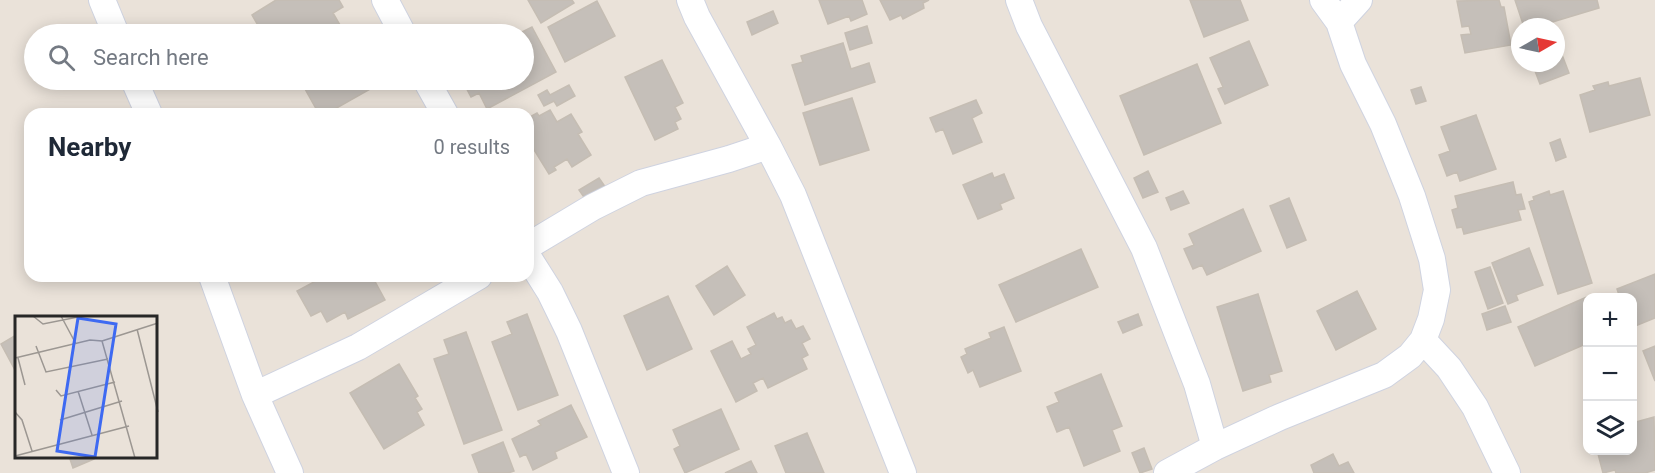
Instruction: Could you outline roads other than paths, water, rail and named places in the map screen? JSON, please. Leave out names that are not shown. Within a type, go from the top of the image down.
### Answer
[{"type":"street","points":[[102,0],[112,24]]},
{"type":"street","points":[[385,0],[398,24]]},
{"type":"street","points":[[690,0],[793,195],[903,473]]},
{"type":"street","points":[[1019,0],[1029,26],[1144,248],[1197,384],[1215,447]]},
{"type":"street","points":[[1167,473],[1215,447],[1280,417],[1384,375],[1410,356],[1423,340],[1431,319],[1437,290],[1432,259],[1408,186],[1383,124],[1353,64],[1339,22],[1323,0]]},
{"type":"street","points":[[1339,22],[1359,0]]},
{"type":"street","points":[[138,90],[146,108]]},
{"type":"street","points":[[432,90],[442,108]]},
{"type":"street","points":[[534,242],[593,207],[641,183],[768,146]]},
{"type":"street","points":[[534,267],[550,292],[569,331],[626,473]]},
{"type":"street","points":[[214,282],[255,395],[290,473]]},
{"type":"street","points":[[255,395],[358,347],[469,282]]},
{"type":"street","points":[[1423,340],[1449,368],[1475,406],[1507,473]]}]
